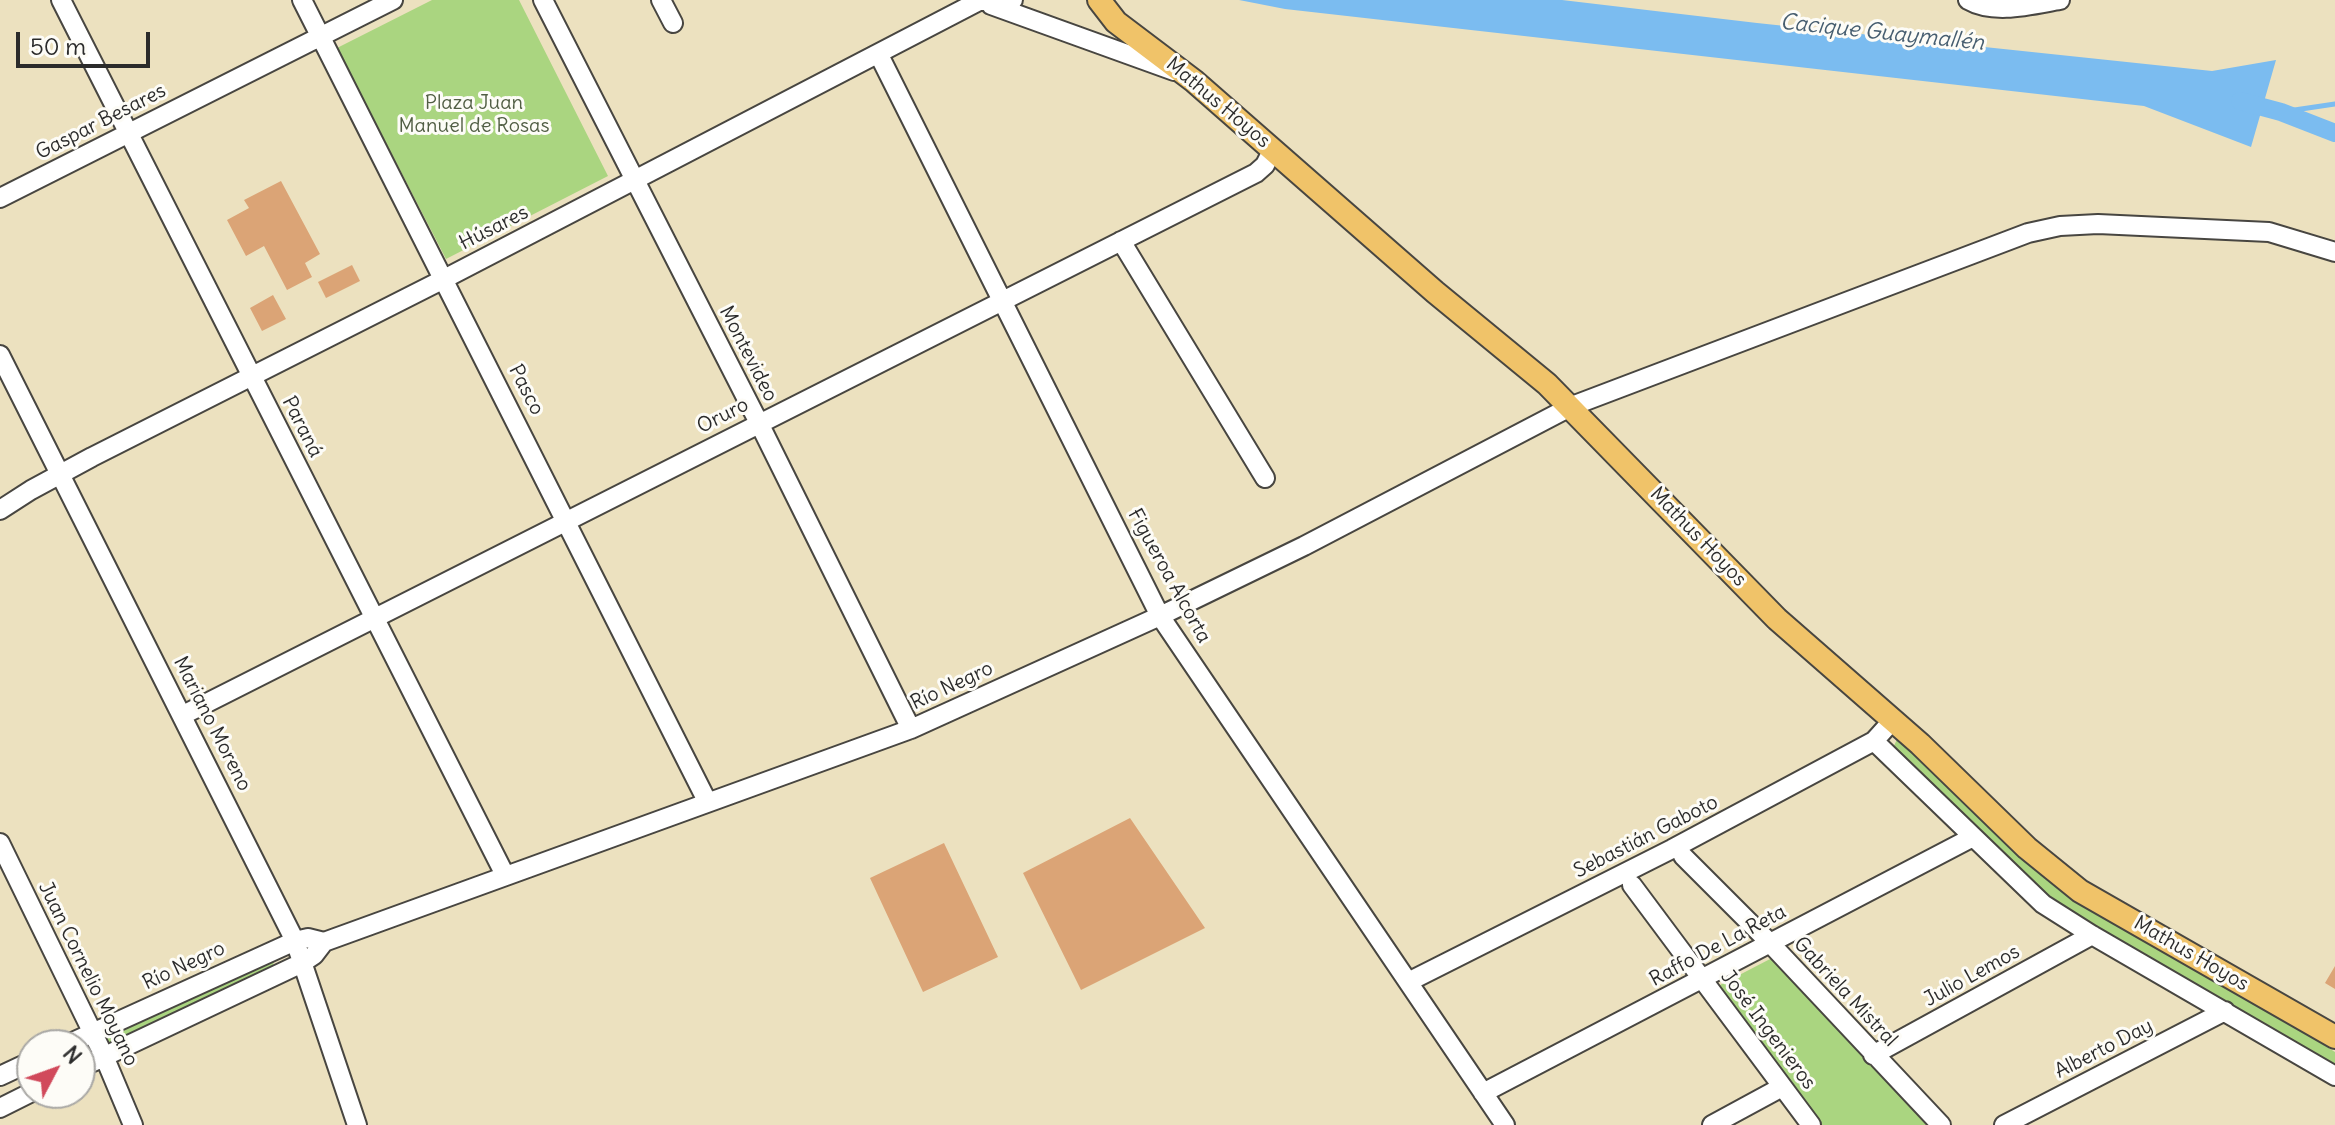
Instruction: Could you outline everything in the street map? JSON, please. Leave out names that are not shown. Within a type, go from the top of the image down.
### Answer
[{"type":"main road","name":"Mathus Hoyos","points":[[1099,0],[1116,22],[1187,75],[1435,292],[1572,406],[1777,619],[1893,720],[2027,848],[2080,891],[2333,1034]]},
{"type":"street","name":"Paraná","points":[[61,0],[505,875]]},
{"type":"street","name":"Pasco","points":[[302,0],[707,801]]},
{"type":"street","name":"Gaspar Besares","points":[[0,198],[393,0]]},
{"type":"street","name":"Montevideo","points":[[543,0],[911,729]]},
{"type":"street","points":[[661,0],[673,23]]},
{"type":"street","name":"Húsares","points":[[0,510],[59,474],[635,181],[879,55],[978,0],[1013,0]]},
{"type":"street","points":[[978,0],[1187,75]]},
{"type":"street","points":[[1968,0],[1980,6],[2060,0]]},
{"type":"street","name":"Figueroa Alcorta","points":[[879,55],[1160,616],[1505,1125]]},
{"type":"street","name":"Oruro","points":[[183,715],[1256,173],[1265,165],[1273,149]]},
{"type":"street","name":"Río Negro","points":[[96,1060],[302,963],[314,955],[324,942],[911,729],[1160,616],[1304,546],[1572,406],[2028,233],[2060,226],[2098,224],[2269,232],[2335,252]]},
{"type":"street","points":[[1121,241],[1265,478]]},
{"type":"street","name":"Mariano Moreno","points":[[0,355],[295,941],[357,1125]]},
{"type":"street","name":"Sebastián Gaboto","points":[[1410,981],[1672,849],[1874,741],[1893,720]]},
{"type":"street","name":"Mathus Hoyos","points":[[1874,741],[2043,904],[2335,1076]]},
{"type":"street","name":"Raffo De La Reta","points":[[1483,1093],[1973,837]]},
{"type":"street","name":"Juan Cornelio Moyano","points":[[0,843],[92,1029]]},
{"type":"street","name":"Gabriela Mistral","points":[[1683,856],[1770,943],[1941,1125]]},
{"type":"street","name":"José Ingenieros","points":[[1632,885],[1811,1125]]},
{"type":"street","name":"Julio Lemos","points":[[1873,1055],[2092,935]]},
{"type":"street","name":"Río Negro","points":[[96,1031],[295,941],[308,938],[324,942]]},
{"type":"street","name":"Alberto Day","points":[[2004,1125],[2225,1011]]},
{"type":"street","name":"Juan Cornelio Moyano","points":[[96,1039],[133,1125]]},
{"type":"street","points":[[1712,1125],[1782,1087]]},
{"type":"green space","name":"Plaza Juan Manuel de Rosas","points":[[432,0],[519,0],[608,176],[446,259],[337,48]]},
{"type":"green space","points":[[1900,733],[2076,890],[2335,1052],[2335,1070],[2043,898],[1892,750]]},
{"type":"green space","points":[[1772,958],[1930,1125],[1821,1125],[1718,986]]},
{"type":"green space","points":[[265,960],[274,962],[271,971],[104,1047],[98,1037]]},
{"type":"water","points":[[1239,0],[1562,0],[2212,71],[2276,60],[2251,147],[2144,106],[1285,9]]},
{"type":"building","points":[[281,181],[320,254],[305,263],[312,277],[287,290],[264,246],[246,256],[227,220],[249,208],[244,200]]},
{"type":"building","points":[[352,265],[360,281],[326,298],[318,282]]},
{"type":"building","points":[[273,295],[286,319],[262,331],[250,308]]},
{"type":"building","points":[[1130,818],[1205,928],[1081,990],[1023,873]]},
{"type":"building","points":[[944,843],[998,957],[923,992],[870,878]]},
{"type":"building","points":[[2335,966],[2335,989],[2325,983]]},
{"type":"waterway","name":"Cacique Guaymallén","points":[[2240,101],[2281,112],[2335,133]]},
{"type":"waterway","points":[[2281,112],[2335,104]]}]
